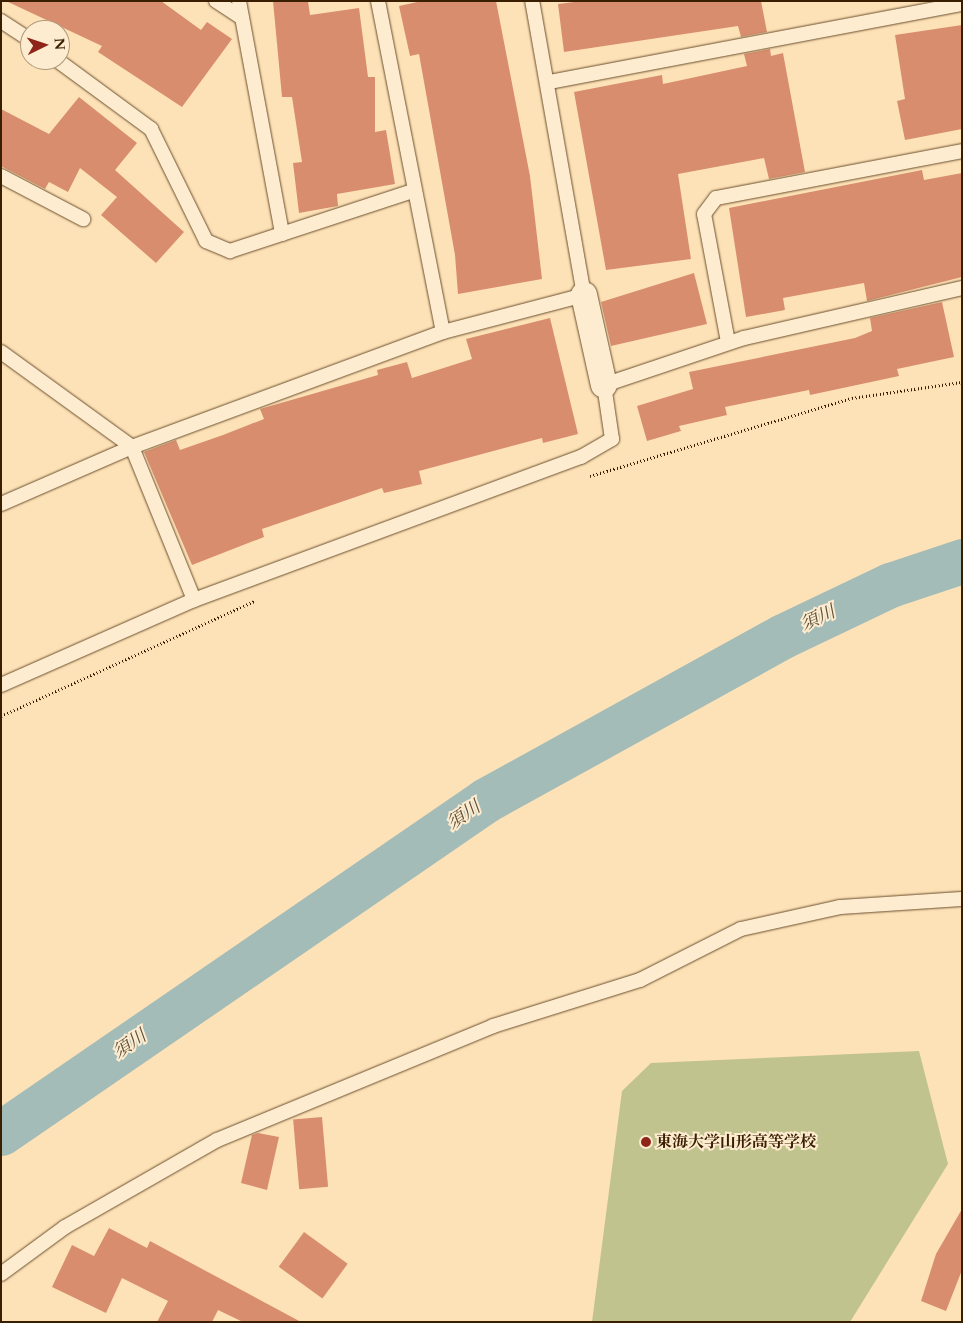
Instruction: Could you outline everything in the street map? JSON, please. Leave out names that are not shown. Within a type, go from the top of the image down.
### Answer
[{"type":"street","points":[[584,295],[604,385]]},
{"type":"lane","points":[[216,1],[242,18]]},
{"type":"lane","points":[[239,1],[282,234]]},
{"type":"lane","points":[[378,1],[413,191],[443,332]]},
{"type":"lane","points":[[1,504],[132,447],[443,332],[584,295],[549,82],[532,1]]},
{"type":"lane","points":[[549,82],[962,4]]},
{"type":"lane","points":[[1,21],[20,33]]},
{"type":"lane","points":[[70,70],[151,129],[206,241],[230,251],[413,191]]},
{"type":"lane","points":[[728,342],[704,214],[716,198],[962,151]]},
{"type":"lane","points":[[1,176],[83,219]]},
{"type":"lane","points":[[1,685],[194,600],[581,457],[612,439],[604,385],[728,342],[962,288]]},
{"type":"lane","points":[[1,352],[132,447],[194,600]]},
{"type":"lane","points":[[1,1274],[65,1228],[217,1140],[493,1026],[640,980],[741,929],[840,907],[962,899]]},
{"type":"path","points":[[580,479],[852,398],[962,382]]},
{"type":"path","points":[[1,716],[261,598]]},
{"type":"green space","points":[[919,1051],[948,1164],[850,1322],[592,1322],[622,1091],[651,1063]]},
{"type":"building","points":[[6,1],[161,1],[201,30],[207,22],[232,39],[182,107],[98,52],[102,46],[70,31],[70,20],[47,20]]},
{"type":"building","points":[[273,1],[308,1],[310,15],[359,8],[368,77],[375,77],[375,132],[386,130],[395,184],[337,194],[338,206],[299,213],[293,163],[302,162],[292,97],[282,97]]},
{"type":"building","points":[[422,1],[496,1],[530,176],[542,279],[458,294],[455,255],[419,54],[410,56],[399,6]]},
{"type":"building","points":[[582,1],[761,1],[767,32],[741,37],[738,26],[564,52],[558,4]]},
{"type":"building","points":[[962,25],[962,129],[905,140],[897,101],[905,99],[895,35]]},
{"type":"building","points":[[770,49],[771,56],[783,53],[805,172],[769,179],[764,158],[678,174],[691,259],[606,270],[574,92],[662,75],[663,84],[747,66],[744,54]]},
{"type":"building","points":[[79,97],[137,143],[115,170],[184,232],[156,263],[101,215],[117,197],[80,168],[68,192],[49,182],[45,189],[1,166],[1,109],[49,134]]},
{"type":"building","points":[[922,170],[924,180],[962,173],[962,277],[867,301],[864,283],[783,298],[785,310],[746,317],[729,208]]},
{"type":"building","points":[[694,273],[707,324],[611,346],[601,302]]},
{"type":"building","points":[[942,302],[954,357],[897,369],[899,376],[810,395],[809,390],[725,407],[727,415],[679,426],[681,431],[647,441],[637,406],[693,389],[689,372],[855,338],[872,331],[870,318]]},
{"type":"building","points":[[550,318],[578,434],[543,443],[542,438],[419,471],[422,484],[384,493],[382,488],[262,529],[264,537],[192,565],[144,452],[176,440],[180,450],[223,435],[264,419],[260,409],[378,375],[377,370],[407,362],[412,378],[472,359],[466,339]]},
{"type":"building","points":[[322,1117],[328,1187],[299,1189],[293,1120]]},
{"type":"building","points":[[258,1133],[279,1137],[267,1190],[241,1183],[252,1135]]},
{"type":"building","points":[[962,1209],[962,1270],[946,1311],[921,1301],[936,1254]]},
{"type":"building","points":[[109,1228],[147,1248],[150,1241],[301,1322],[243,1322],[218,1310],[212,1322],[157,1322],[168,1301],[122,1278],[106,1313],[52,1287],[72,1245],[94,1256]]},
{"type":"building","points":[[304,1232],[348,1264],[322,1299],[279,1267]]},
{"type":"waterway","name":"須川","points":[[1,1133],[486,800],[783,636],[890,585],[962,561]]},
{"type":"place","name":"東海大学山形高等学校","points":[[646,1142]]}]
